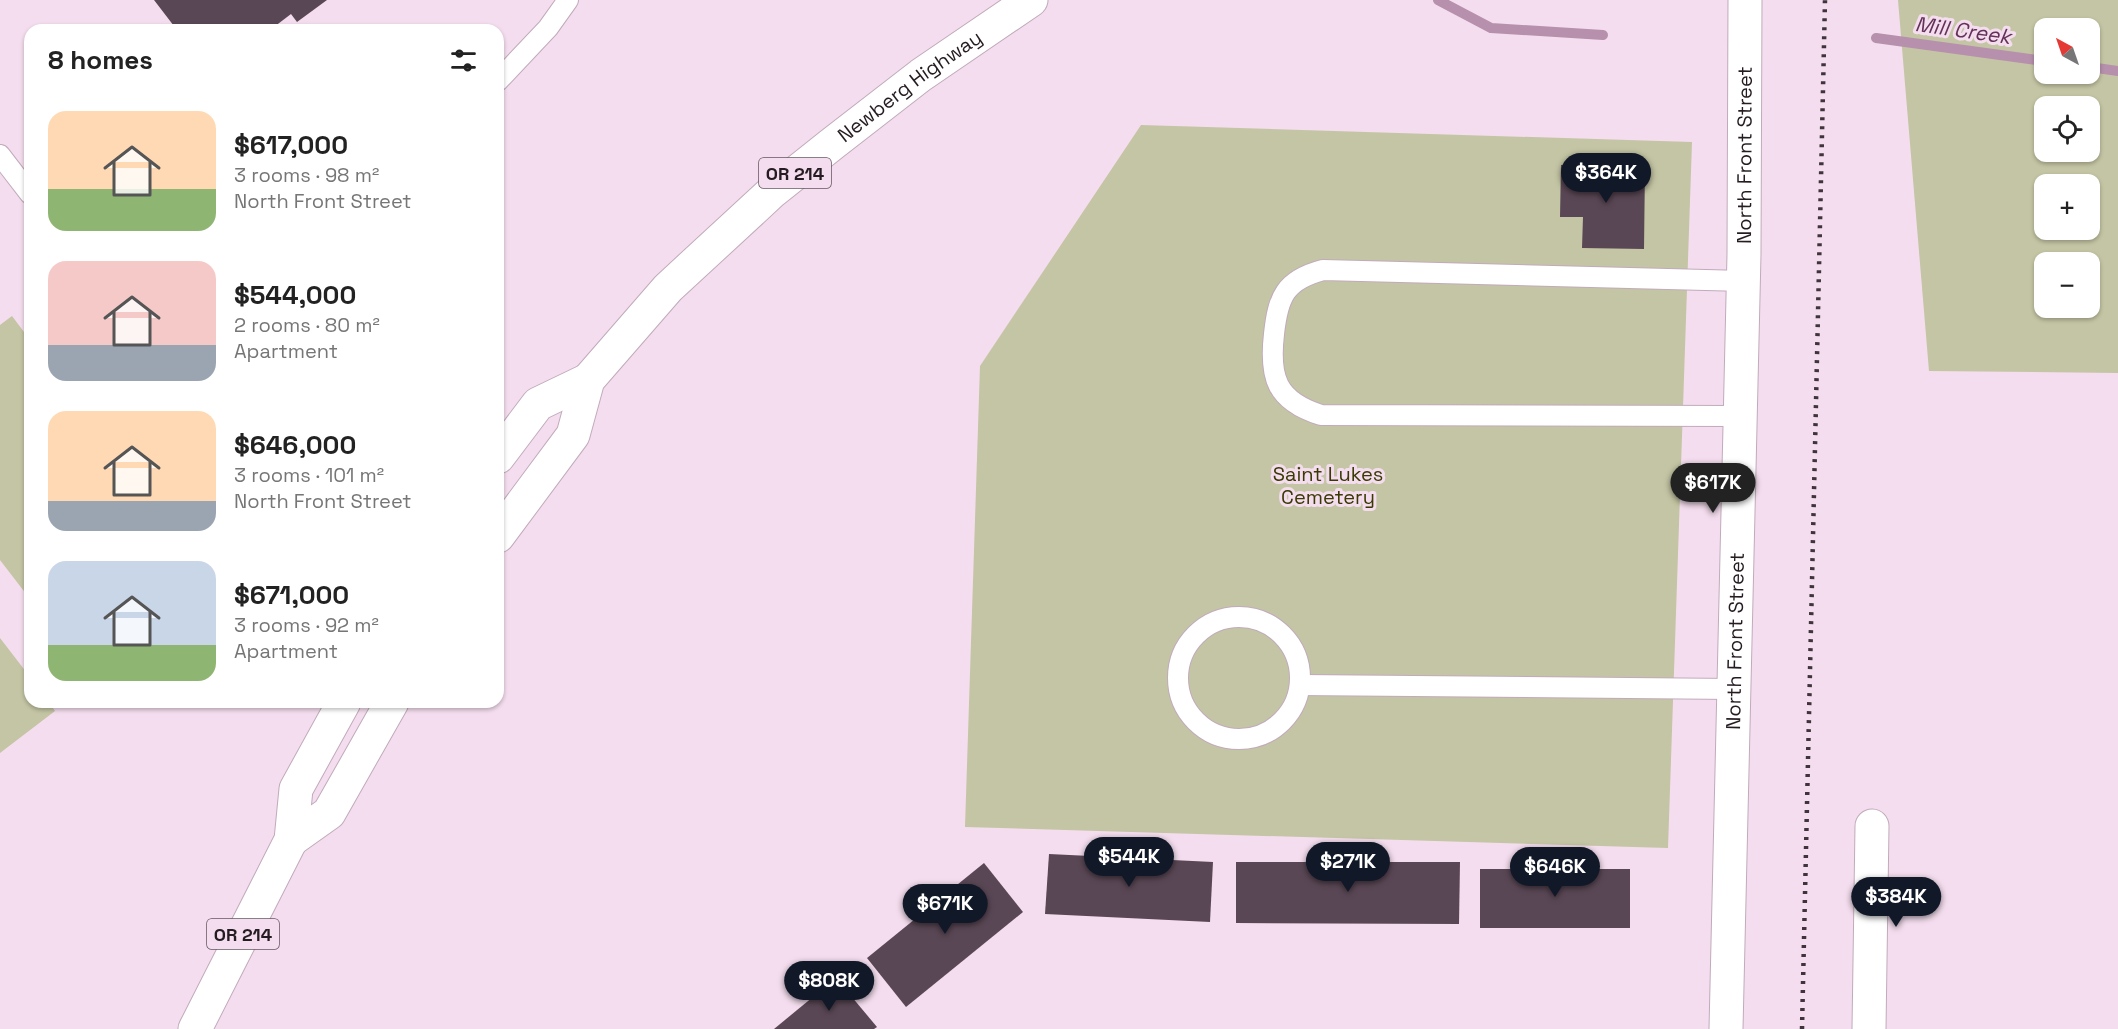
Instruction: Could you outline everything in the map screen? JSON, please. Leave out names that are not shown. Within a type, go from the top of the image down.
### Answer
[{"type":"main road","name":"Newberg Highway","points":[[504,449],[538,404],[588,380],[668,288],[773,191],[921,75],[1031,0]]},
{"type":"main road","name":"North Front Street","points":[[1726,1029],[1744,281],[1745,0]]},
{"type":"main road","name":"Newberg Highway","points":[[504,528],[573,435],[588,380]]},
{"type":"main road","name":"OR 214","points":[[195,1029],[291,840],[296,789],[341,708]]},
{"type":"main road","name":"OR 214","points":[[291,840],[329,813],[389,708]]},
{"type":"main road","points":[[1869,1029],[1872,826]]},
{"type":"lane","points":[[504,75],[542,35],[568,0]]},
{"type":"lane","points":[[0,155],[24,186]]},
{"type":"lane","points":[[1740,416],[1321,415],[1302,409],[1287,398],[1276,381],[1271,362],[1276,313],[1281,297],[1292,283],[1306,274],[1323,270],[1744,281]]},
{"type":"lane","points":[[1232,617],[1259,620],[1282,635],[1297,658],[1300,685],[1291,711],[1272,730],[1246,740],[1218,736],[1195,722],[1181,699],[1177,672],[1187,646],[1206,626],[1232,617]]},
{"type":"lane","points":[[1300,685],[1734,689]]},
{"type":"green space","points":[[1898,0],[2118,0],[2118,373],[1929,371]]},
{"type":"green space","name":"Saint Lukes Cemetery","points":[[1141,125],[1692,142],[1668,848],[965,827],[980,366]]},
{"type":"green space","points":[[12,316],[24,332],[24,591],[0,560],[0,325]]},
{"type":"green space","points":[[0,638],[24,669],[24,708],[53,708],[55,711],[0,753]]},
{"type":"building","points":[[154,0],[327,0],[297,22],[291,14],[278,24],[172,24]]},
{"type":"building","points":[[1561,165],[1645,166],[1644,249],[1582,248],[1583,217],[1560,217]]},
{"type":"building","points":[[1049,854],[1213,862],[1210,922],[1045,914]]},
{"type":"building","points":[[1236,862],[1460,862],[1459,924],[1236,923]]},
{"type":"building","points":[[984,863],[1023,912],[906,1007],[867,958]]},
{"type":"building","points":[[1480,869],[1630,869],[1630,928],[1480,928]]},
{"type":"building","points":[[836,978],[877,1027],[874,1029],[774,1029]]},
{"type":"waterway","name":"Mill Creek","points":[[1438,0],[1491,28],[1603,35]]},
{"type":"waterway","name":"Mill Creek","points":[[1876,38],[2034,60]]},
{"type":"waterway","name":"Mill Creek","points":[[2100,68],[2118,71]]},
{"type":"railway","points":[[1802,1029],[1825,0]]}]
